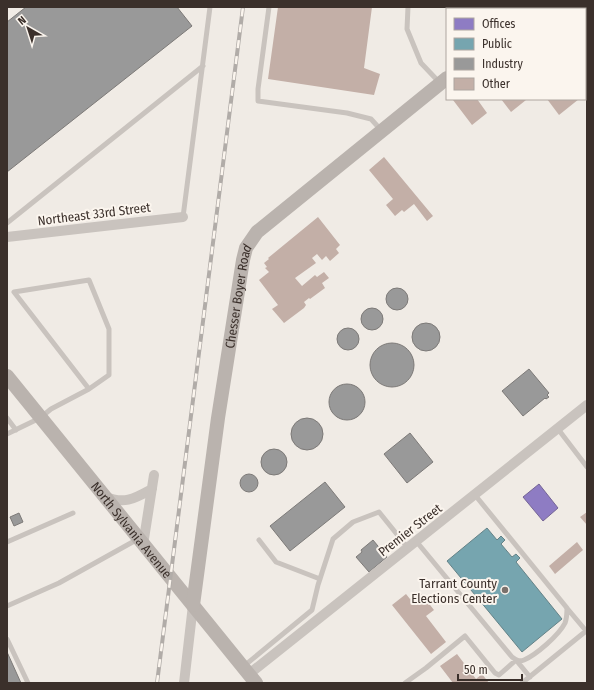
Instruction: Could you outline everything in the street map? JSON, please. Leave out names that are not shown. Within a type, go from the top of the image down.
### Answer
[{"type":"street","name":"Chesser Boyer Road","points":[[193,605],[218,418],[246,248],[257,232],[444,81]]},
{"type":"street","name":"Northeast 33rd Street","points":[[7,238],[183,217]]},
{"type":"street","name":"North Sylvania Avenue","points":[[7,376],[249,675]]},
{"type":"street","name":"Premier Street","points":[[249,675],[587,405]]},
{"type":"street","points":[[141,542],[154,474]]},
{"type":"street","points":[[103,495],[112,499],[124,501],[137,498],[152,489]]},
{"type":"street","points":[[184,683],[193,605]]},
{"type":"lane","points":[[183,217],[210,7]]},
{"type":"lane","points":[[269,7],[258,89],[258,101],[347,113],[371,119],[382,131]]},
{"type":"lane","points":[[408,7],[407,29],[421,63],[444,81]]},
{"type":"lane","points":[[7,224],[203,66]]},
{"type":"lane","points":[[7,434],[40,418],[51,409],[89,389],[109,375],[109,329],[89,280],[14,292],[89,389]]},
{"type":"lane","points":[[7,418],[16,430]]},
{"type":"lane","points":[[558,429],[587,467]]},
{"type":"lane","points":[[475,495],[586,632],[522,683]]},
{"type":"lane","points":[[249,675],[312,610],[333,539],[353,522],[379,512],[408,548]]},
{"type":"lane","points":[[7,542],[73,513]]},
{"type":"lane","points":[[259,540],[276,562],[320,579]]},
{"type":"lane","points":[[416,541],[507,652],[530,676]]},
{"type":"lane","points":[[7,606],[59,583],[141,542]]},
{"type":"lane","points":[[405,683],[465,636],[494,673],[499,675],[504,673],[516,660],[523,660],[539,650],[559,632],[566,621],[565,605]]},
{"type":"lane","points":[[7,639],[28,683]]},
{"type":"building: Offices","points":[[539,484],[558,508],[543,521],[523,497]]},
{"type":"building: Public","name":"Tarrant County Elections Center","points":[[487,528],[497,540],[501,536],[505,540],[501,544],[512,557],[516,554],[520,558],[516,562],[562,619],[522,652],[447,561]]},
{"type":"building: Industry","points":[[26,7],[177,7],[192,26],[7,172],[7,22]]},
{"type":"building: Industry","points":[[393,288],[401,288],[408,295],[408,303],[401,310],[393,310],[386,303],[386,295]]},
{"type":"building: Industry","points":[[372,308],[380,311],[383,319],[380,327],[372,330],[364,327],[361,319],[364,311]]},
{"type":"building: Industry","points":[[426,323],[432,324],[436,327],[439,331],[439,343],[436,347],[432,350],[426,351],[420,350],[416,347],[413,343],[412,337],[413,331],[416,327],[420,324]]},
{"type":"building: Industry","points":[[348,328],[356,331],[359,339],[356,347],[348,350],[340,347],[337,339],[340,331]]},
{"type":"building: Industry","points":[[392,343],[404,347],[410,353],[414,365],[410,377],[404,383],[392,387],[380,383],[374,377],[370,365],[374,353],[380,347]]},
{"type":"building: Industry","points":[[529,369],[549,393],[547,395],[549,397],[546,399],[545,398],[523,416],[502,391]]},
{"type":"building: Industry","points":[[351,384],[360,389],[364,395],[364,409],[360,415],[351,420],[343,420],[334,415],[330,409],[329,398],[334,389],[340,385]]},
{"type":"building: Industry","points":[[307,418],[318,423],[323,434],[318,445],[307,450],[296,445],[291,434],[296,423]]},
{"type":"building: Industry","points":[[410,433],[433,462],[407,483],[384,454]]},
{"type":"building: Industry","points":[[274,449],[283,453],[287,462],[283,471],[274,475],[265,471],[261,462],[265,453]]},
{"type":"building: Industry","points":[[249,474],[255,477],[258,483],[255,489],[249,492],[243,489],[240,483],[243,477]]},
{"type":"building: Industry","points":[[325,482],[345,507],[290,551],[270,526]]},
{"type":"building: Industry","points":[[19,513],[23,522],[14,526],[10,517]]},
{"type":"building: Industry","points":[[373,540],[387,557],[369,572],[356,557],[362,552],[361,550]]},
{"type":"building: Industry","points":[[7,652],[21,683],[7,683]]},
{"type":"building: Other","points":[[278,7],[372,7],[364,68],[380,74],[374,95],[268,79]]},
{"type":"building: Other","points":[[586,36],[587,37],[586,93]]},
{"type":"building: Other","points":[[453,100],[478,100],[487,113],[472,125]]},
{"type":"building: Other","points":[[502,100],[526,100],[511,112]]},
{"type":"building: Other","points":[[548,100],[578,100],[559,115]]},
{"type":"building: Other","points":[[384,157],[433,216],[427,221],[414,204],[404,212],[402,210],[395,216],[386,205],[393,199],[369,170]]},
{"type":"building: Other","points":[[318,217],[340,245],[336,249],[339,253],[330,261],[326,256],[322,260],[317,254],[312,258],[316,263],[295,278],[302,286],[315,275],[317,277],[324,272],[329,278],[322,283],[325,288],[304,302],[306,305],[304,308],[284,323],[272,309],[278,305],[259,280],[269,272],[265,268],[267,267],[264,263],[269,259],[268,258]]},
{"type":"building: Other","points":[[587,512],[587,525],[580,517]]},
{"type":"building: Other","points":[[577,542],[583,550],[555,574],[549,566]]},
{"type":"building: Other","points":[[419,591],[434,610],[426,616],[446,642],[431,654],[392,605],[406,594],[410,599]]},
{"type":"building: Other","points":[[457,654],[476,679],[482,674],[489,683],[453,683],[440,666]]},
{"type":"railway","points":[[157,683],[243,7]]},
{"type":"place","name":"Tarrant County Elections Center","points":[[505,590]]}]
